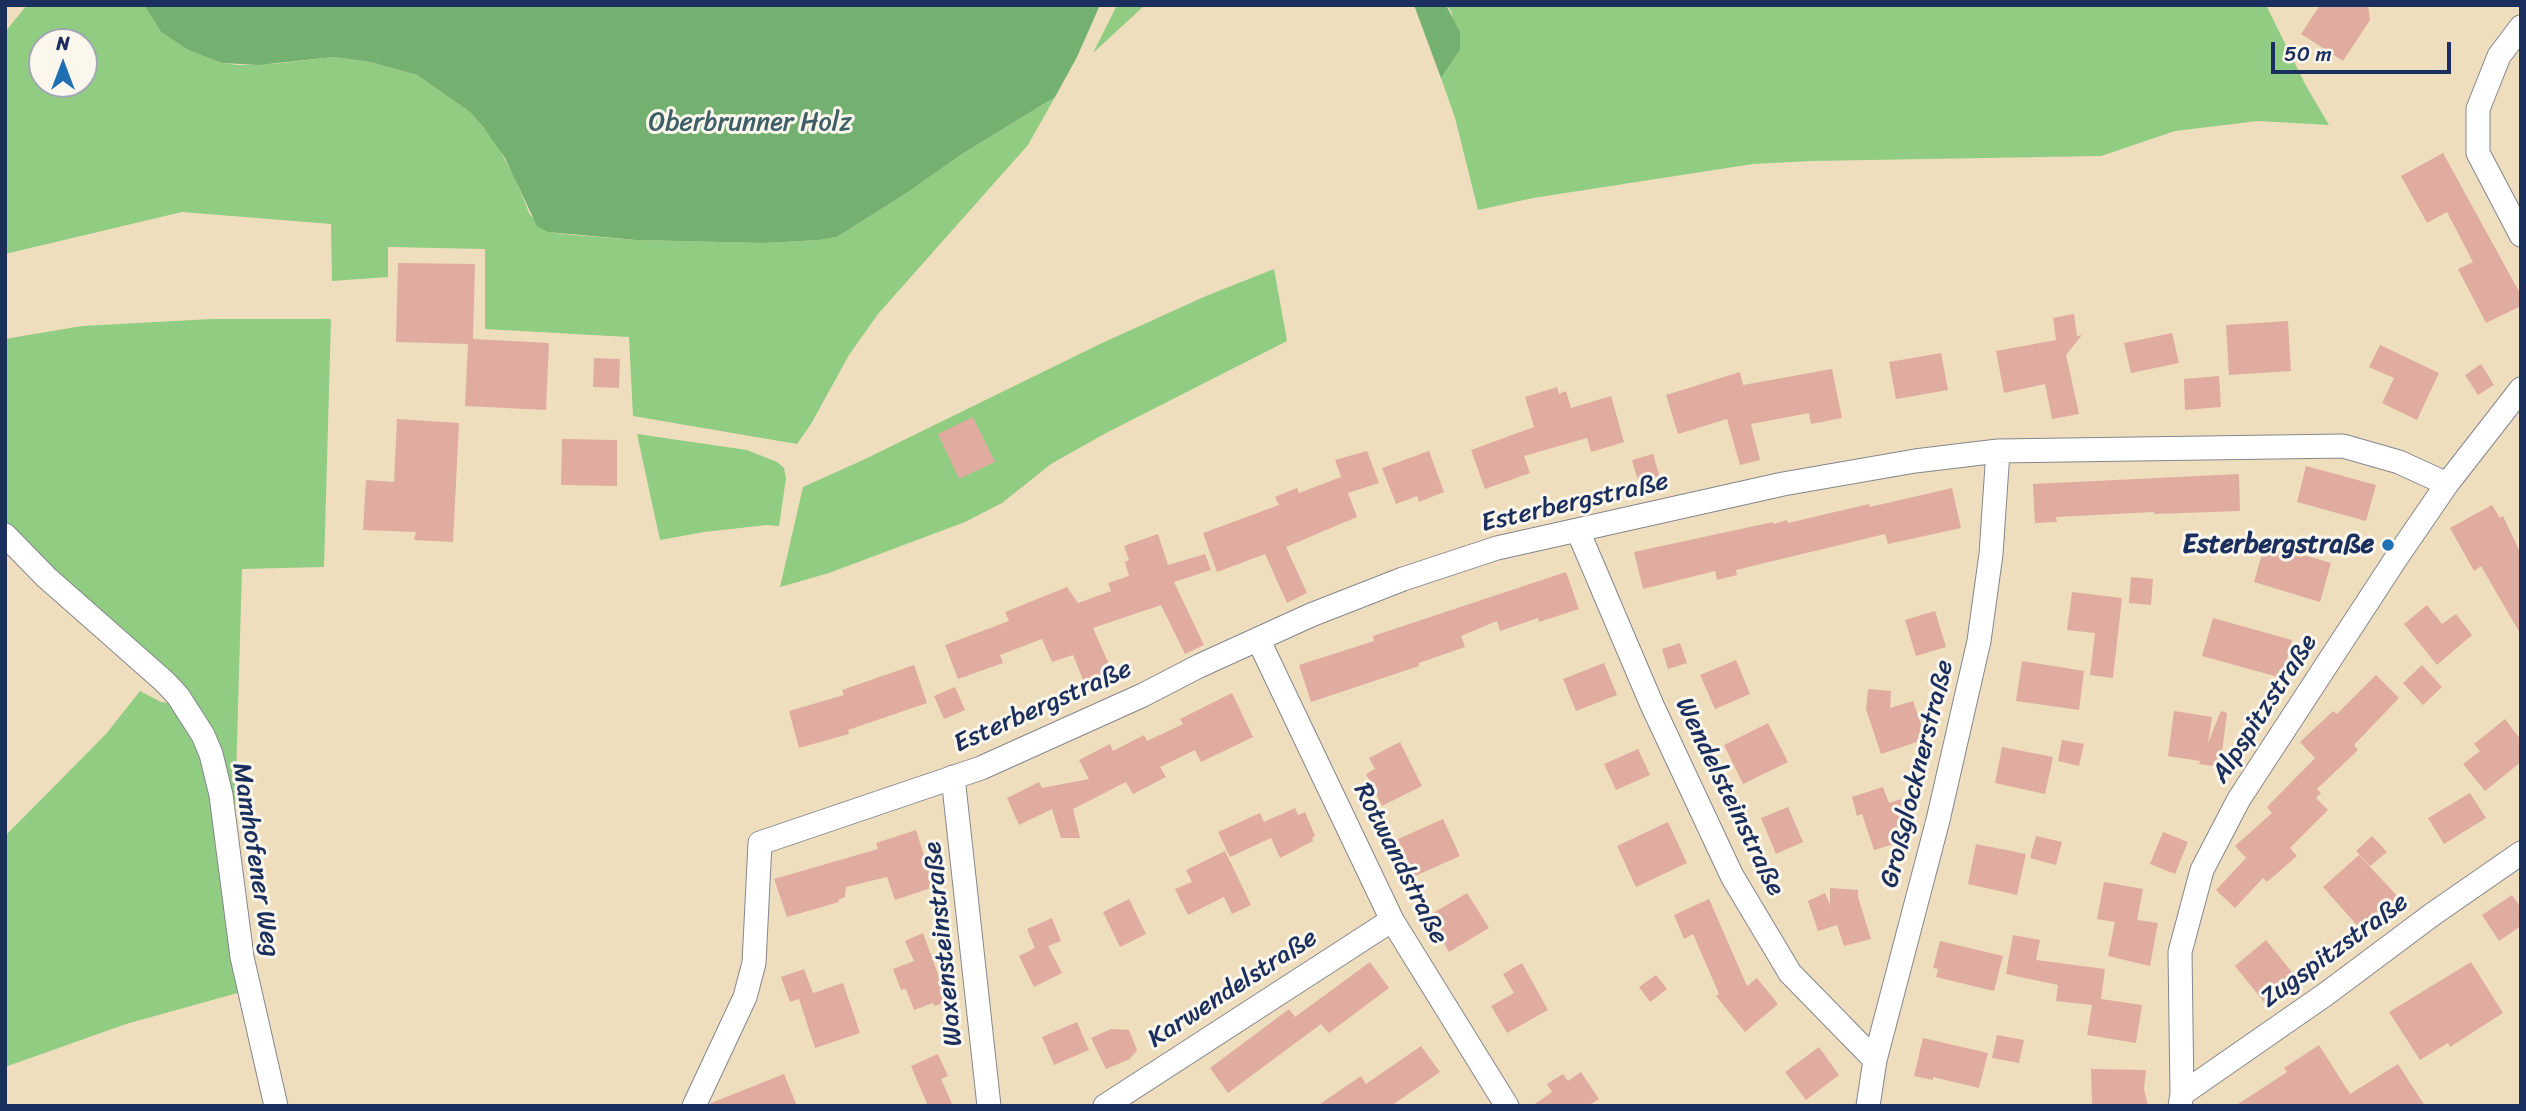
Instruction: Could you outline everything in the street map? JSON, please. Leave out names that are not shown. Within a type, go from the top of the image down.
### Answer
[{"type":"street","points":[[2521,27],[2499,56],[2478,109],[2478,153],[2521,235]]},
{"type":"street","name":"Alpspitzstraße","points":[[2181,1100],[2180,952],[2202,870],[2239,799],[2397,557],[2521,388]]},
{"type":"street","name":"Esterbergstraße","points":[[694,1106],[745,997],[754,963],[760,843],[981,768],[1311,615],[1416,574],[1497,548],[1783,484],[1914,461],[1998,451],[2343,446],[2399,462],[2448,484]]},
{"type":"street","name":"Großglocknerstraße","points":[[1868,1106],[1875,1060],[1941,807],[1979,641],[1991,554],[1998,451]]},
{"type":"street","name":"Wendelsteinstraße","points":[[1578,531],[1672,750],[1732,876],[1790,973],[1875,1060]]},
{"type":"street","name":"Mamhofener Weg","points":[[5,535],[46,578],[165,682],[178,696],[203,735],[211,754],[221,795],[242,957],[276,1106]]},
{"type":"street","name":"Rotwandstraße","points":[[1258,639],[1392,920],[1507,1106]]},
{"type":"street","name":"Waxensteinstraße","points":[[953,777],[989,1106]]},
{"type":"street","name":"Zugspitzstraße","points":[[2181,1100],[2433,914],[2521,853]]},
{"type":"street","name":"Karwendelstraße","points":[[1105,1106],[1392,920]]},
{"type":"green space","points":[[27,5],[144,5],[161,32],[188,50],[222,63],[274,64],[334,57],[370,62],[417,75],[470,112],[494,140],[514,176],[530,215],[548,232],[573,235],[636,240],[765,243],[837,237],[962,154],[1055,97],[1028,145],[878,314],[849,355],[797,444],[633,416],[629,337],[485,329],[485,249],[388,247],[388,277],[332,281],[331,224],[182,212],[5,254],[5,32]]},
{"type":"green space","name":"Oberbrunner Holz","points":[[144,5],[1100,5],[1077,57],[1055,97],[962,154],[837,237],[765,243],[636,240],[548,232],[537,226],[505,158],[484,128],[470,112],[417,75],[370,62],[334,57],[259,65],[222,63],[188,50],[161,32]]},
{"type":"green space","points":[[1117,5],[1145,5],[1093,53]]},
{"type":"green space","points":[[1414,5],[1446,5],[1460,32],[1460,50],[1441,78]]},
{"type":"green space","points":[[1446,5],[2266,5],[2305,84],[2329,125],[2258,121],[2175,131],[2101,156],[1753,164],[1533,198],[1478,210],[1455,118],[1441,78],[1460,50],[1451,11]]},
{"type":"green space","points":[[1274,269],[1287,341],[1106,433],[1051,464],[1002,503],[965,522],[829,573],[780,587],[803,487],[1100,344],[1206,296]]},
{"type":"green space","points":[[212,319],[331,319],[324,567],[242,569],[234,846],[212,738],[5,526],[5,339],[82,326]]},
{"type":"green space","points":[[637,434],[747,450],[777,462],[784,468],[786,478],[779,526],[704,532],[660,540]]},
{"type":"green space","points":[[140,691],[161,702],[176,704],[205,756],[241,992],[126,1024],[5,1067],[5,836],[106,734]]},
{"type":"building","points":[[2320,5],[2368,5],[2370,20],[2343,61],[2301,34]]},
{"type":"building","points":[[2443,153],[2521,295],[2521,306],[2486,323],[2458,269],[2473,262],[2447,212],[2427,223],[2401,176]]},
{"type":"building","points":[[398,263],[475,264],[473,339],[549,343],[546,410],[465,406],[468,344],[396,342]]},
{"type":"building","points":[[2074,314],[2077,336],[2082,335],[2066,355],[2079,414],[2052,419],[2045,384],[2004,393],[1996,351],[2056,340],[2053,318]]},
{"type":"building","points":[[2288,321],[2291,371],[2229,375],[2226,325]]},
{"type":"building","points":[[2172,333],[2179,363],[2131,373],[2124,343]]},
{"type":"building","points":[[2380,345],[2439,373],[2417,420],[2382,403],[2394,378],[2369,367]]},
{"type":"building","points":[[1941,353],[1948,390],[1896,399],[1889,362]]},
{"type":"building","points":[[594,358],[620,359],[619,388],[593,387]]},
{"type":"building","points":[[2481,364],[2494,385],[2478,395],[2465,375]]},
{"type":"building","points":[[1832,369],[1842,418],[1811,424],[1809,413],[1751,424],[1760,460],[1740,465],[1727,419],[1678,434],[1666,395],[1740,372],[1743,385]]},
{"type":"building","points":[[2219,376],[2221,407],[2185,410],[2184,379]]},
{"type":"building","points":[[1557,387],[1559,394],[1566,391],[1571,408],[1611,396],[1624,442],[1591,452],[1587,438],[1524,456],[1530,473],[1485,489],[1471,450],[1534,427],[1525,397]]},
{"type":"building","points":[[973,417],[995,462],[959,479],[938,434]]},
{"type":"building","points":[[397,419],[459,423],[453,542],[414,540],[416,532],[363,530],[366,480],[394,482]]},
{"type":"building","points":[[562,439],[617,440],[617,486],[561,485]]},
{"type":"building","points":[[1367,451],[1379,483],[1348,493],[1357,517],[1286,547],[1307,593],[1287,603],[1265,554],[1217,572],[1203,533],[1279,505],[1275,497],[1297,488],[1299,493],[1341,477],[1342,479],[1335,460]]},
{"type":"building","points":[[1429,451],[1444,492],[1419,502],[1417,496],[1396,504],[1382,468]]},
{"type":"building","points":[[1653,454],[1660,478],[1639,484],[1632,460]]},
{"type":"building","points":[[2306,466],[2376,485],[2366,521],[2297,502]]},
{"type":"building","points":[[2239,474],[2240,511],[2056,517],[2057,522],[2035,523],[2033,484]]},
{"type":"building","points":[[1952,488],[1961,528],[1888,544],[1885,534],[1736,570],[1737,575],[1717,580],[1715,571],[1643,589],[1634,552],[1773,522],[1774,524],[1787,520],[1788,523],[1869,504],[1870,507]]},
{"type":"building","points":[[2492,505],[2500,518],[2503,516],[2521,554],[2521,635],[2481,566],[2474,571],[2450,528]]},
{"type":"building","points":[[1158,534],[1168,565],[1205,554],[1211,570],[1174,582],[1204,645],[1185,654],[1161,605],[1093,628],[1116,680],[1088,692],[1073,655],[1052,662],[1042,639],[1000,655],[1003,663],[958,679],[945,645],[1009,621],[1005,612],[1067,587],[1078,603],[1111,591],[1108,583],[1129,576],[1125,562],[1129,560],[1124,546]]},
{"type":"building","points":[[2265,543],[2331,563],[2320,602],[2254,582]]},
{"type":"building","points":[[1566,572],[1579,609],[1539,622],[1538,618],[1500,631],[1497,621],[1461,636],[1465,647],[1419,663],[1419,666],[1311,702],[1299,665],[1374,641],[1373,636]]},
{"type":"building","points":[[2131,577],[2153,579],[2151,605],[2129,603]]},
{"type":"building","points":[[2072,592],[2122,598],[2113,678],[2090,675],[2095,633],[2067,630]]},
{"type":"building","points":[[2427,605],[2442,624],[2456,614],[2472,635],[2437,665],[2404,624]]},
{"type":"building","points":[[1935,611],[1946,647],[1916,656],[1905,620]]},
{"type":"building","points":[[2213,618],[2292,640],[2282,678],[2202,656]]},
{"type":"building","points":[[1680,643],[1687,663],[1668,669],[1662,649]]},
{"type":"building","points":[[1736,660],[1750,694],[1715,709],[1700,675]]},
{"type":"building","points":[[2022,661],[2084,671],[2079,710],[2016,701]]},
{"type":"building","points":[[1604,663],[1617,695],[1576,711],[1563,679]]},
{"type":"building","points":[[914,665],[927,703],[848,730],[849,734],[799,748],[789,711],[844,695],[842,690]]},
{"type":"building","points":[[2422,665],[2442,687],[2423,705],[2403,683]]},
{"type":"building","points":[[2376,675],[2399,698],[2354,745],[2358,750],[2317,789],[2321,793],[2316,798],[2328,810],[2290,848],[2297,856],[2267,882],[2263,878],[2235,908],[2216,890],[2246,858],[2235,846],[2272,813],[2267,807],[2315,758],[2300,742],[2333,711],[2337,714]]},
{"type":"building","points":[[955,687],[965,710],[944,719],[934,696]]},
{"type":"building","points":[[1868,689],[1891,691],[1890,708],[1913,701],[1926,739],[1881,754],[1866,709]]},
{"type":"building","points":[[1232,693],[1253,737],[1201,762],[1195,750],[1160,767],[1166,777],[1133,794],[1126,782],[1073,809],[1080,838],[1061,838],[1052,809],[1019,825],[1007,798],[1039,782],[1042,788],[1089,779],[1079,760],[1110,744],[1113,751],[1144,735],[1147,741],[1183,724],[1180,719]]},
{"type":"building","points":[[2174,711],[2212,717],[2208,743],[2221,711],[2227,713],[2220,767],[2168,756]]},
{"type":"building","points":[[2505,719],[2521,740],[2521,762],[2485,791],[2463,764],[2480,751],[2474,744]]},
{"type":"building","points":[[1768,723],[1788,762],[1743,784],[1724,745]]},
{"type":"building","points":[[2062,740],[2084,744],[2079,766],[2058,761]]},
{"type":"building","points":[[1400,742],[1422,786],[1382,806],[1366,774],[1375,769],[1369,758]]},
{"type":"building","points":[[2002,747],[2053,757],[2045,794],[1995,783]]},
{"type":"building","points":[[1638,749],[1650,775],[1616,790],[1604,764]]},
{"type":"building","points":[[1883,787],[1889,803],[1901,799],[1909,823],[1899,826],[1904,841],[1874,850],[1862,814],[1857,816],[1852,797]]},
{"type":"building","points":[[2470,793],[2486,818],[2444,844],[2428,818]]},
{"type":"building","points":[[1788,807],[1803,842],[1776,854],[1761,818]]},
{"type":"building","points":[[1295,808],[1298,815],[1305,812],[1315,836],[1313,841],[1280,858],[1264,822]]},
{"type":"building","points":[[1260,813],[1271,838],[1230,857],[1218,832]]},
{"type":"building","points":[[1443,819],[1460,856],[1415,876],[1398,839]]},
{"type":"building","points":[[1668,822],[1687,863],[1636,887],[1617,846]]},
{"type":"building","points":[[916,830],[934,887],[895,900],[887,877],[846,887],[845,897],[838,900],[839,902],[787,917],[774,879],[878,849],[876,843]]},
{"type":"building","points":[[2163,832],[2188,842],[2175,874],[2150,864]]},
{"type":"building","points":[[2036,836],[2062,842],[2056,865],[2030,858]]},
{"type":"building","points":[[2372,836],[2387,852],[2370,866],[2356,851]]},
{"type":"building","points":[[1976,844],[2026,854],[2017,895],[1968,884]]},
{"type":"building","points":[[1225,851],[1251,905],[1232,914],[1224,897],[1188,915],[1175,889],[1192,882],[1186,870]]},
{"type":"building","points":[[2359,855],[2400,899],[2363,932],[2323,887]]},
{"type":"building","points":[[2104,882],[2143,889],[2137,920],[2158,923],[2150,966],[2108,956],[2115,922],[2097,919]]},
{"type":"building","points":[[1830,888],[1858,890],[1871,939],[1844,946],[1837,925],[1818,931],[1808,901],[1825,893],[1830,905]]},
{"type":"building","points":[[1467,893],[1489,928],[1449,952],[1428,916]]},
{"type":"building","points":[[2512,895],[2521,908],[2521,926],[2499,941],[2482,915]]},
{"type":"building","points":[[1129,899],[1146,934],[1120,947],[1103,912]]},
{"type":"building","points":[[1709,899],[1747,986],[1757,978],[1778,1004],[1745,1032],[1716,996],[1719,994],[1693,934],[1684,939],[1674,915]]},
{"type":"building","points":[[1052,918],[1061,941],[1048,946],[1062,973],[1034,987],[1019,956],[1035,948],[1027,929]]},
{"type":"building","points":[[923,933],[948,1001],[914,1010],[906,989],[901,990],[893,969],[914,961],[905,941]]},
{"type":"building","points":[[2013,935],[2040,940],[2036,960],[2105,969],[2101,999],[2142,1005],[2136,1043],[2087,1035],[2092,1005],[2056,1001],[2058,985],[2006,974]]},
{"type":"building","points":[[2266,940],[2300,982],[2268,1007],[2235,966]]},
{"type":"building","points":[[1940,941],[2003,956],[1994,991],[1936,977],[1938,969],[1933,968]]},
{"type":"building","points":[[1370,962],[1389,988],[1329,1033],[1321,1024],[1228,1093],[1210,1068],[1289,1009],[1295,1017]]},
{"type":"building","points":[[2471,962],[2503,1013],[2450,1047],[2448,1043],[2420,1060],[2389,1012]]},
{"type":"building","points":[[1522,963],[1548,1010],[1507,1033],[1491,1006],[1514,993],[1503,974]]},
{"type":"building","points":[[804,969],[813,993],[843,983],[860,1033],[815,1048],[799,999],[790,1002],[781,977]]},
{"type":"building","points":[[1656,975],[1667,989],[1650,1002],[1639,987]]},
{"type":"building","points":[[1077,1022],[1089,1050],[1054,1065],[1042,1037]]},
{"type":"building","points":[[1111,1029],[1129,1030],[1137,1050],[1130,1059],[1106,1069],[1091,1038]]},
{"type":"building","points":[[1997,1035],[2024,1040],[2019,1063],[1992,1058]]},
{"type":"building","points":[[1923,1038],[1988,1053],[1979,1088],[1933,1077],[1933,1080],[1914,1076]]},
{"type":"building","points":[[2319,1045],[2350,1094],[2398,1064],[2425,1106],[2235,1106],[2287,1072],[2284,1068]]},
{"type":"building","points":[[1421,1046],[1440,1072],[1391,1106],[1317,1106],[1361,1076],[1366,1084]]},
{"type":"building","points":[[1819,1047],[1839,1075],[1806,1100],[1785,1072]]},
{"type":"building","points":[[938,1054],[948,1076],[941,1079],[953,1106],[928,1106],[911,1066]]},
{"type":"building","points":[[2091,1069],[2146,1070],[2144,1089],[2148,1106],[2092,1104]]},
{"type":"building","points":[[1581,1072],[1599,1099],[1588,1106],[1532,1106],[1552,1092],[1547,1084],[1563,1074],[1568,1081]]},
{"type":"building","points":[[784,1074],[797,1106],[710,1106],[711,1103]]},
{"type":"place","name":"Esterbergstraße","points":[[2388,545]]}]
